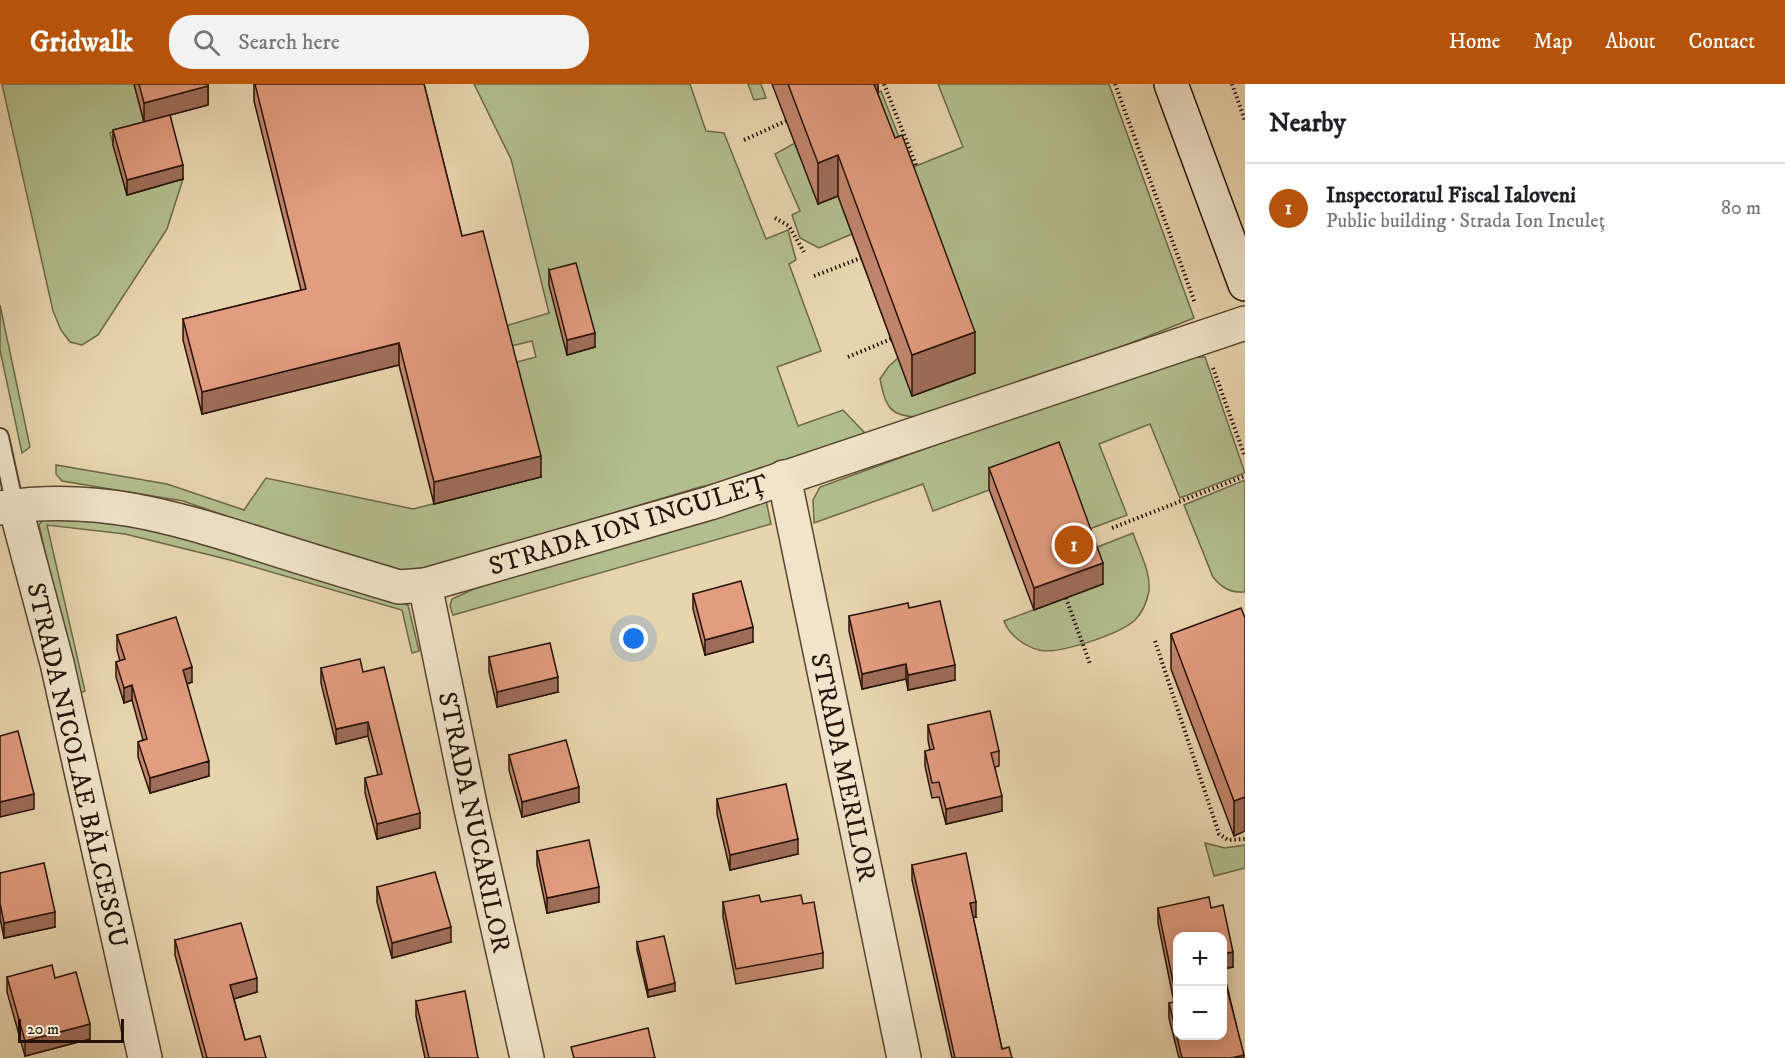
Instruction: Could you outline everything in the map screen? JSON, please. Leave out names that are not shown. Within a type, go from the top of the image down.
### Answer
[{"type":"street","points":[[1171,84],[1245,284]]},
{"type":"street","name":"STRADA ION INCULEȚ","points":[[8,507],[49,502],[125,507],[178,519],[399,587],[424,585],[710,503],[1245,323]]},
{"type":"street","name":"STRADA MERILOR","points":[[784,477],[904,1058]]},
{"type":"street","name":"STRADA NICOLAE BĂLCESCU","points":[[8,507],[57,663],[145,1058]]},
{"type":"street","name":"STRADA NUCARILOR","points":[[424,585],[526,1058]]},
{"type":"lane","name":"STRADA NICOLAE BĂLCESCU","points":[[0,437],[8,507]]},
{"type":"path","points":[[884,84],[916,165]]},
{"type":"path","points":[[1115,84],[1195,305],[1245,457]]},
{"type":"path","points":[[1232,84],[1245,121]]},
{"type":"path","points":[[744,140],[786,121]]},
{"type":"path","points":[[775,218],[789,226],[804,252]]},
{"type":"path","points":[[814,276],[861,258]]},
{"type":"path","points":[[848,357],[891,339]]},
{"type":"path","points":[[1112,528],[1245,476]]},
{"type":"path","points":[[1066,598],[1090,664]]},
{"type":"path","points":[[1155,641],[1219,834],[1228,840],[1245,839]]},
{"type":"green space","points":[[2,84],[134,84],[144,122],[110,133],[127,195],[183,179],[167,229],[98,335],[82,345],[70,342],[61,330],[53,311]]},
{"type":"green space","points":[[474,84],[690,84],[706,131],[724,133],[766,239],[788,230],[796,260],[789,264],[821,351],[777,367],[798,426],[843,410],[864,432],[863,438],[796,465],[700,487],[409,574],[388,572],[183,501],[62,481],[56,474],[56,465],[167,484],[244,510],[266,478],[413,509],[541,477],[513,363],[536,357],[532,341],[507,347],[502,327],[549,313],[511,159]]},
{"type":"green space","points":[[748,84],[761,84],[766,98],[754,100]]},
{"type":"green space","points":[[938,84],[1109,84],[1194,318],[1093,358],[921,417],[902,415],[896,413],[887,404],[882,389],[880,379],[898,358],[852,234],[819,248],[800,238],[792,215],[800,211],[775,154],[795,143],[819,204],[872,95],[881,91],[911,168],[963,147]]},
{"type":"green space","points":[[0,305],[30,447],[22,453],[0,350]]},
{"type":"green space","points":[[1177,357],[1205,357],[1245,473],[1180,498],[1150,424],[1099,444],[1127,515],[1084,531],[1059,464],[933,511],[923,484],[814,523],[813,500],[820,487]]},
{"type":"green space","points":[[1245,480],[1245,592],[1235,592],[1227,589],[1213,577],[1184,505]]},
{"type":"green space","points":[[766,500],[771,524],[453,615],[450,606],[452,599],[476,588]]},
{"type":"green space","points":[[84,519],[126,525],[208,543],[408,605],[419,651],[412,653],[402,610],[230,560],[125,534],[47,525],[85,691],[77,694],[39,525],[43,520]]},
{"type":"green space","points":[[1133,533],[1149,584],[1146,602],[1135,620],[1103,637],[1048,651],[1028,646],[1009,631],[1004,621],[1102,584],[1090,550]]},
{"type":"green space","points":[[1205,843],[1225,848],[1245,845],[1245,868],[1214,876]]},
{"type":"building","points":[[139,84],[208,84],[208,86],[144,103]]},
{"type":"building","points":[[255,84],[424,84],[462,236],[483,231],[541,456],[434,482],[399,343],[202,392],[183,319],[306,289]]},
{"type":"building","points":[[788,84],[874,84],[895,138],[902,135],[975,332],[912,355],[838,155],[818,163]]},
{"type":"building","points":[[170,115],[183,165],[127,180],[113,130]]},
{"type":"building","points":[[576,263],[595,333],[567,340],[549,270]]},
{"type":"building","points":[[1059,442],[1103,563],[1034,588],[989,468]]},
{"type":"building","points":[[741,581],[753,627],[705,640],[693,594]]},
{"type":"building","points":[[940,601],[955,665],[908,675],[906,664],[862,674],[849,616],[908,603],[909,608]]},
{"type":"building","points":[[1241,608],[1245,618],[1245,797],[1234,801],[1171,634]]},
{"type":"building","points":[[176,617],[192,667],[183,670],[209,761],[150,778],[138,742],[147,739],[132,685],[124,688],[116,662],[125,659],[117,635]]},
{"type":"building","points":[[550,643],[558,677],[497,692],[489,657]]},
{"type":"building","points":[[360,659],[363,672],[384,667],[420,813],[377,824],[365,778],[382,774],[368,722],[336,729],[321,668]]},
{"type":"building","points":[[990,711],[999,751],[991,753],[1002,796],[946,809],[939,782],[932,783],[925,751],[934,749],[928,725]]},
{"type":"building","points":[[18,731],[34,794],[0,802],[0,736]]},
{"type":"building","points":[[566,740],[579,787],[522,802],[509,755]]},
{"type":"building","points":[[786,784],[798,839],[730,855],[717,799]]},
{"type":"building","points":[[589,840],[599,887],[547,898],[537,851]]},
{"type":"building","points":[[966,853],[976,902],[970,903],[1002,1049],[1009,1047],[1012,1058],[955,1058],[912,865]]},
{"type":"building","points":[[44,863],[55,912],[4,923],[0,903],[0,873]]},
{"type":"building","points":[[435,872],[451,927],[392,943],[377,887]]},
{"type":"building","points":[[759,895],[761,902],[801,895],[803,904],[814,902],[823,953],[736,969],[723,902]]},
{"type":"building","points":[[1209,897],[1211,908],[1223,905],[1233,952],[1227,953],[1227,932],[1173,932],[1173,981],[1158,908]]},
{"type":"building","points":[[241,923],[257,978],[230,985],[245,1040],[260,1036],[266,1058],[207,1058],[175,940]]},
{"type":"building","points":[[664,936],[675,983],[648,990],[637,942]]},
{"type":"building","points":[[52,965],[55,978],[76,972],[90,1024],[25,1041],[7,977]]},
{"type":"building","points":[[1227,989],[1244,1055],[1231,1058],[1182,1058],[1178,1040],[1227,1040]]},
{"type":"building","points":[[465,991],[478,1058],[429,1058],[416,1001]]},
{"type":"building","points":[[1173,1002],[1173,1020],[1169,1003]]},
{"type":"building","points":[[648,1028],[655,1058],[574,1058],[571,1047]]},
{"type":"place","name":"Inspectoratul Fiscal Ialoveni","points":[[1074,545]]}]
